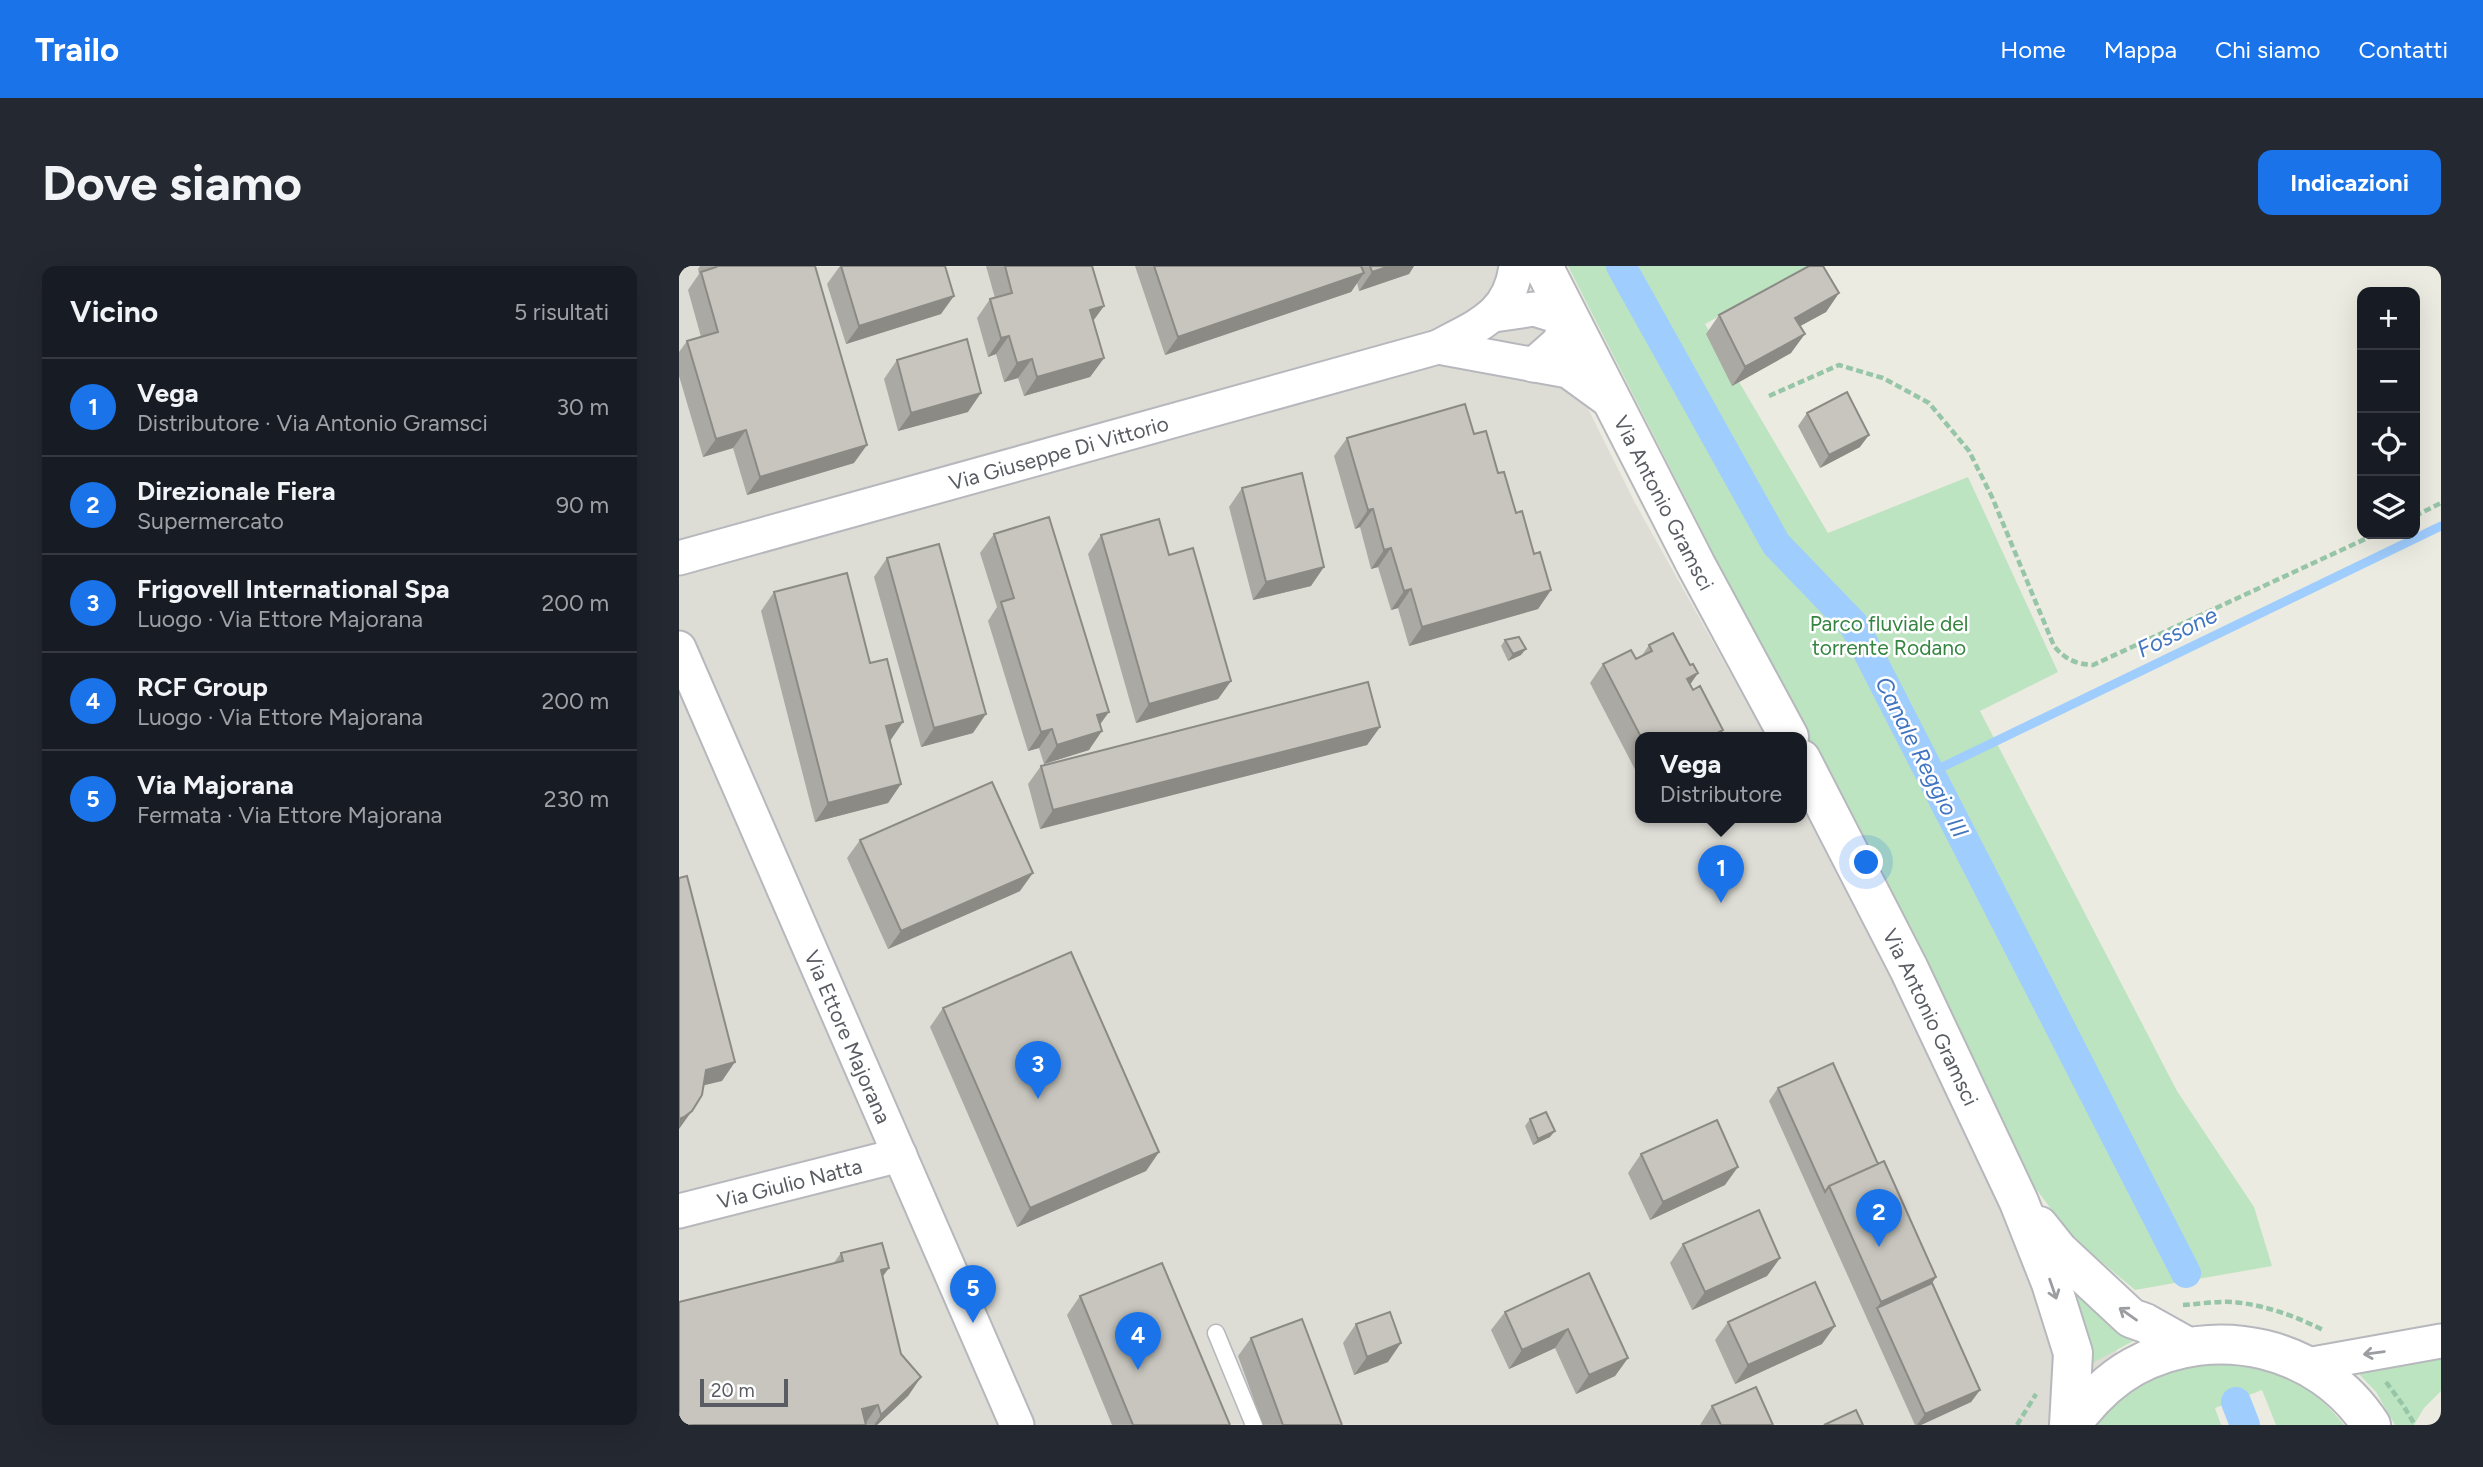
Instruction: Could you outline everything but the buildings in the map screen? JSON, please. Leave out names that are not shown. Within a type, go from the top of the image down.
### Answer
[{"type":"street","name":"Via Giuseppe Di Vittorio","points":[[1495,315],[1514,283],[1516,266]]},
{"type":"street","name":"Via Antonio Gramsci","points":[[1543,266],[1696,565],[1786,732]]},
{"type":"street","name":"Via Giuseppe Di Vittorio","points":[[679,558],[1438,347],[1495,315],[1534,309],[1570,320]]},
{"type":"street","points":[[1534,365],[1558,342],[1570,320]]},
{"type":"street","name":"Via Giuseppe Di Vittorio","points":[[1438,347],[1568,371],[1612,403]]},
{"type":"street","name":"Via Ettore Majorana","points":[[679,648],[1017,1425]]},
{"type":"street","name":"Via Antonio Gramsci","points":[[1807,771],[1920,991],[2019,1202],[2051,1283],[2073,1353],[2070,1425]]},
{"type":"street","name":"Via Giulio Natta","points":[[679,1211],[900,1155]]},
{"type":"street","name":"Via Antonio Gramsci","points":[[2019,1202],[2059,1251],[2131,1318],[2188,1347]]},
{"type":"street","points":[[2307,1365],[2441,1340]]},
{"type":"street","name":"Via Antonio Gramsci","points":[[2070,1425],[2108,1384],[2132,1367],[2159,1354],[2218,1343],[2249,1346],[2278,1353],[2307,1365],[2328,1378],[2347,1395],[2371,1425]]},
{"type":"lane","points":[[1216,1333],[1254,1425]]},
{"type":"path","points":[[1769,396],[1839,365],[1883,378],[1929,403],[1969,451],[1992,497],[2054,646],[2063,657],[2080,664],[2093,665],[2365,539]]},
{"type":"path","points":[[2420,514],[2441,503]]},
{"type":"path","points":[[2017,1425],[2039,1390]]},
{"type":"shaded area","points":[[679,266],[1517,266],[1635,503],[1763,732],[1635,732],[1635,823],[1807,823],[1807,809],[2025,1198],[2102,1281],[2145,1302],[2074,1425],[679,1425]]},
{"type":"green space","name":"Parco fluviale del torrente Rodano","points":[[1568,266],[1809,266],[1705,324],[1828,533],[1968,477],[2058,672],[1980,711],[2177,1091],[2254,1207],[2272,1266],[2135,1290],[2073,1238],[2033,1185],[1807,738],[1807,732],[1804,732]]},
{"type":"green space","points":[[2059,1266],[2146,1334],[2091,1364]]},
{"type":"green space","points":[[2441,1357],[2441,1391],[2424,1408],[2414,1425],[2395,1425],[2376,1392],[2357,1372]]},
{"type":"green space","points":[[2207,1363],[2248,1367],[2284,1377],[2315,1395],[2344,1425],[2276,1425],[2262,1390],[2215,1408],[2221,1425],[2093,1425],[2119,1400],[2144,1382],[2172,1371]]},
{"type":"waterway","name":"Canale Reggio III","points":[[1621,266],[1776,544],[1854,625],[2186,1273]]},
{"type":"waterway","name":"Fossone","points":[[1930,773],[2441,526]]},
{"type":"waterway","name":"Canale Reggio III","points":[[2236,1402],[2245,1425]]},
{"type":"place","name":"Vega","points":[[1721,903]]},
{"type":"place","name":"Frigovell International Spa","points":[[1038,1099]]},
{"type":"place","name":"Direzionale Fiera","points":[[1879,1247]]},
{"type":"place","name":"Via Majorana","points":[[973,1323]]},
{"type":"place","name":"RCF Group","points":[[1138,1370]]}]
